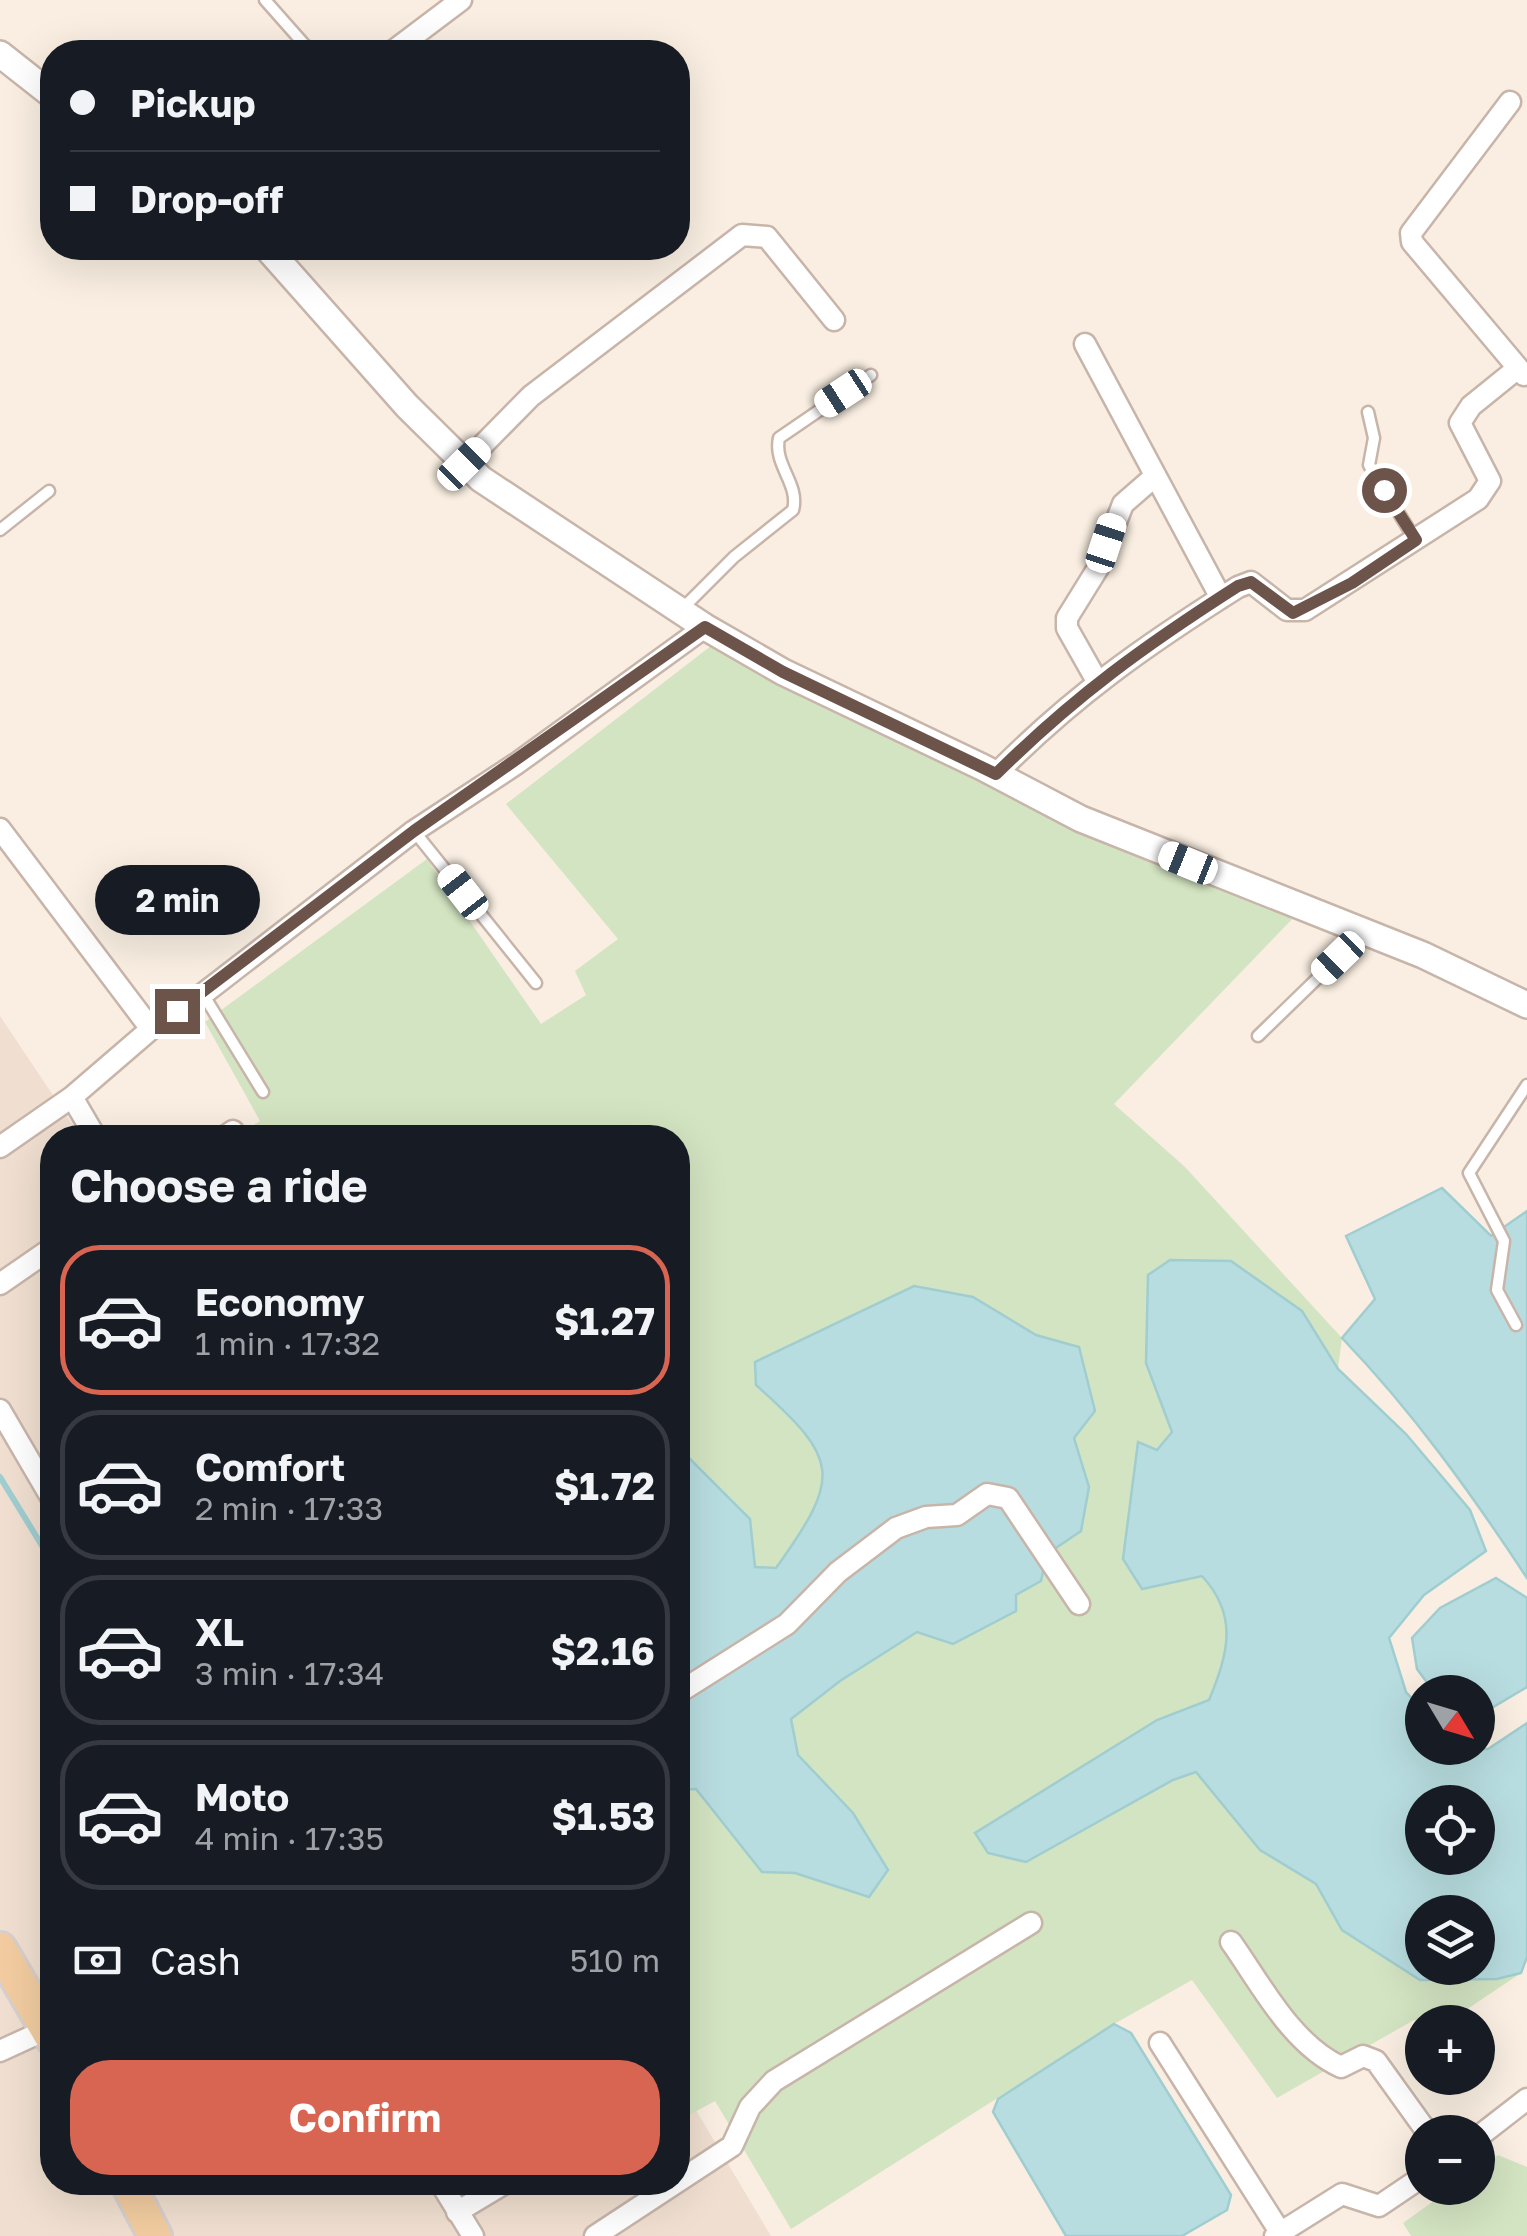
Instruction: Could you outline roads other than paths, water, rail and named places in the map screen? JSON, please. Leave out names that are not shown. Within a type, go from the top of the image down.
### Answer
[{"type":"main road","points":[[0,1949],[40,2017]]},
{"type":"main road","points":[[134,2195],[155,2236]]},
{"type":"street","points":[[408,40],[461,0]]},
{"type":"street","points":[[0,54],[40,86]]},
{"type":"street","points":[[996,774],[1058,712],[1097,681],[1220,598],[1251,582],[1293,613],[1352,583],[1486,492],[1490,480],[1460,423],[1471,406],[1523,373],[1412,242],[1411,233],[1510,102]]},
{"type":"street","points":[[464,464],[545,385],[742,235],[767,237],[834,320]]},
{"type":"street","points":[[280,260],[464,464],[498,494],[705,627],[783,672],[996,774],[1081,820],[1364,932],[1527,1005]]},
{"type":"street","points":[[1085,344],[1220,598]]},
{"type":"street","points":[[1097,681],[1067,628],[1067,618],[1098,568],[1123,504],[1154,477]]},
{"type":"street","points":[[0,1148],[72,1097],[151,1029],[203,994],[414,831],[705,627]]},
{"type":"street","points":[[0,829],[151,1029]]},
{"type":"street","points":[[72,1097],[88,1125]]},
{"type":"street","points":[[0,1284],[40,1256]]},
{"type":"street","points":[[0,1410],[40,1478]]},
{"type":"street","points":[[690,1685],[787,1624],[838,1572],[896,1528],[926,1517],[957,1516],[987,1494],[1008,1498],[1025,1518],[1079,1604]]},
{"type":"street","points":[[690,2174],[732,2146],[750,2106],[774,2081],[1032,1922]]},
{"type":"street","points":[[1231,1942],[1294,2030],[1312,2047],[1340,2067],[1363,2056],[1371,2058],[1415,2115]]},
{"type":"street","points":[[0,2052],[40,2038]]},
{"type":"street","points":[[1160,2042],[1278,2234],[1342,2194],[1379,2206],[1405,2188]]},
{"type":"street","points":[[1495,2124],[1527,2099]]},
{"type":"street","points":[[447,2195],[472,2236]]},
{"type":"street","points":[[457,2212],[485,2195]]},
{"type":"street","points":[[595,2236],[657,2195]]},
{"type":"lane","points":[[265,0],[301,40]]},
{"type":"lane","points":[[680,611],[734,557],[793,510],[796,500],[778,458],[778,438],[871,375]]},
{"type":"lane","points":[[1368,412],[1374,438],[1369,465],[1416,540]]},
{"type":"lane","points":[[0,530],[49,491]]},
{"type":"lane","points":[[414,831],[536,983]]},
{"type":"lane","points":[[1258,1036],[1364,932]]},
{"type":"lane","points":[[203,994],[263,1092]]},
{"type":"lane","points":[[1516,1325],[1497,1290],[1504,1241],[1469,1173],[1527,1085]]},
{"type":"water","points":[[1442,1188],[1491,1236],[1527,1211],[1527,1578],[1440,1454],[1342,1338],[1375,1299],[1346,1236]]},
{"type":"water","points":[[1170,1260],[1231,1261],[1302,1311],[1338,1369],[1406,1434],[1470,1510],[1486,1551],[1424,1595],[1389,1638],[1405,1689],[1405,1765],[1495,1765],[1495,1744],[1527,1723],[1527,1957],[1521,1973],[1495,1979],[1495,1895],[1405,1895],[1405,1970],[1342,1930],[1316,1884],[1260,1850],[1196,1772],[1173,1780],[1026,1862],[988,1853],[975,1833],[1157,1720],[1209,1700],[1221,1667],[1226,1636],[1214,1591],[1202,1576],[1142,1589],[1123,1559],[1138,1442],[1157,1450],[1172,1432],[1146,1363],[1148,1275]]},
{"type":"water","points":[[914,1286],[973,1297],[1036,1335],[1079,1347],[1095,1411],[1074,1438],[1089,1487],[1081,1531],[1047,1554],[1041,1581],[1016,1595],[1016,1611],[953,1644],[917,1632],[840,1681],[791,1719],[798,1755],[853,1813],[888,1870],[869,1897],[795,1873],[762,1872],[696,1789],[690,1789],[690,1459],[750,1519],[755,1567],[776,1568],[813,1511],[821,1489],[822,1470],[817,1452],[804,1432],[756,1385],[755,1362]]},
{"type":"water","points":[[1496,1578],[1527,1598],[1527,1687],[1495,1706],[1495,1675],[1421,1675],[1412,1638],[1440,1608]]},
{"type":"water","points":[[1114,2024],[1131,2033],[1231,2195],[1227,2210],[1182,2236],[1066,2236],[993,2112],[998,2099]]},
{"type":"waterway","points":[[0,1477],[40,1542]]}]
